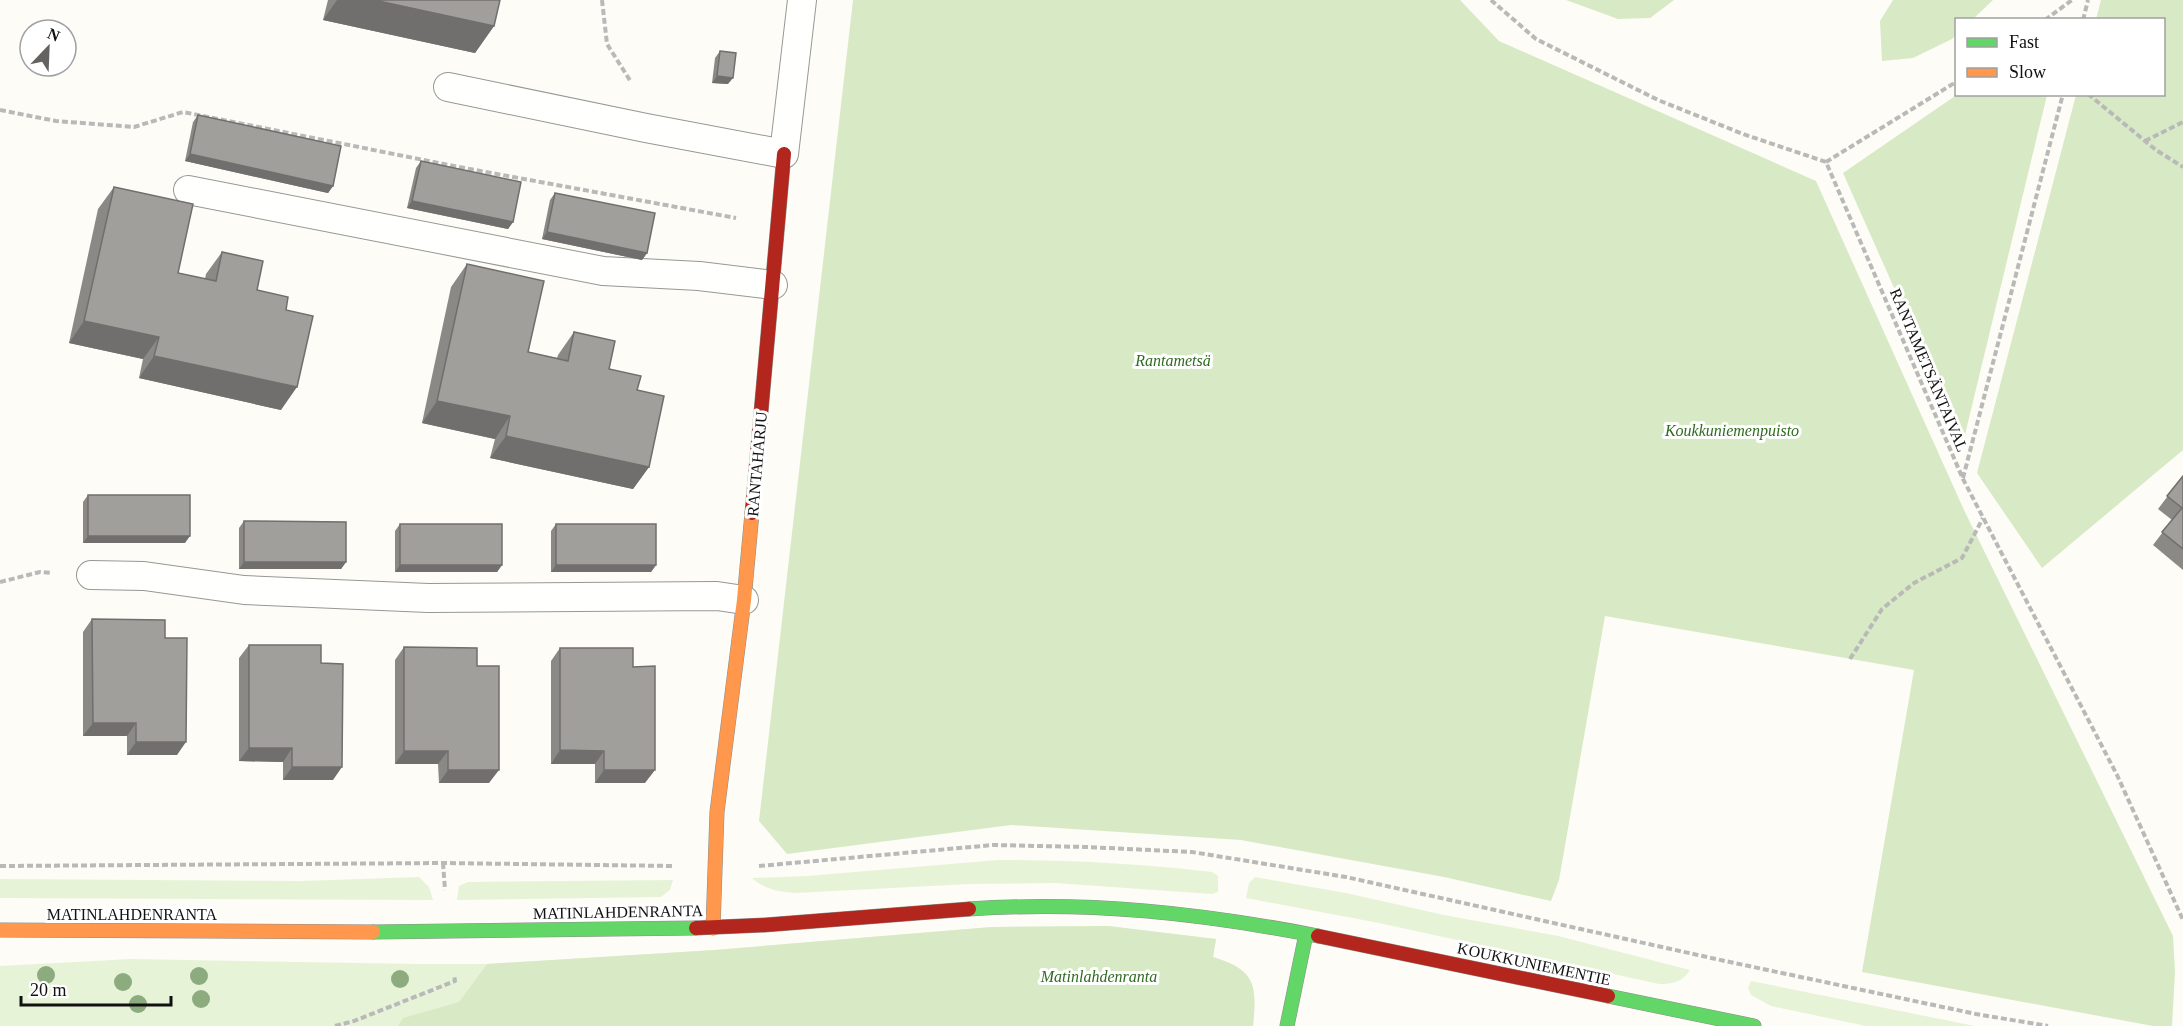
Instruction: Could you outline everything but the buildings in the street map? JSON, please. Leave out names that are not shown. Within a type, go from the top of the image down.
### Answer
[{"type":"street","name":"RANTAHARJU","points":[[712,928],[717,812],[744,600],[784,154]]},
{"type":"street","name":"MATINLAHDENRANTA","points":[[0,930],[449,931],[712,928],[987,908],[1085,906],[1151,910],[1225,919],[1306,934]]},
{"type":"street","points":[[1287,1026],[1306,934]]},
{"type":"street","name":"KOUKKUNIEMENTIE","points":[[1306,934],[1754,1026]]},
{"type":"lane","name":"RANTAHARJU","points":[[784,154],[802,0]]},
{"type":"lane","points":[[448,87],[784,154]]},
{"type":"lane","points":[[188,190],[603,271],[699,276],[773,285]]},
{"type":"lane","points":[[91,575],[144,576],[244,590],[428,598],[717,596],[744,600]]},
{"type":"path","points":[[602,0],[607,44],[632,84],[646,128]]},
{"type":"path","points":[[1491,0],[1536,39],[1658,100],[1743,134],[1826,162],[1955,83]]},
{"type":"path","points":[[2048,18],[2072,0]]},
{"type":"path","points":[[2084,18],[2088,0]]},
{"type":"path","points":[[1962,479],[2062,96]]},
{"type":"path","points":[[2090,96],[2145,141],[2183,167]]},
{"type":"path","points":[[0,110],[56,121],[134,127],[183,112],[459,167],[779,226]]},
{"type":"path","points":[[2145,141],[2183,122]]},
{"type":"path","name":"RANTAMETSÄNTAIVAL","points":[[1826,162],[1962,479],[2116,775],[2183,920]]},
{"type":"path","points":[[1850,659],[1882,609],[1914,583],[1962,558],[1983,518]]},
{"type":"path","points":[[0,582],[40,572],[91,575]]},
{"type":"path","points":[[0,866],[443,863],[715,867]]},
{"type":"green space","name":"Rantametsä","points":[[853,0],[1460,0],[1499,41],[1816,181],[1964,510],[2173,936],[2175,972],[2172,1026],[2153,1026],[1862,972],[1914,670],[1605,616],[1559,880],[1551,901],[1444,877],[1241,840],[1011,825],[787,854],[759,821]]},
{"type":"green space","points":[[1566,0],[1674,0],[1650,18],[1618,19]]},
{"type":"green space","points":[[1893,0],[1993,0],[1974,18],[1955,18],[1955,36],[1952,39],[1913,58],[1882,61],[1880,21]]},
{"type":"green space","points":[[2101,0],[2183,0],[2183,450],[2042,568],[1977,473],[2076,96],[2165,96],[2165,18],[2096,18]]},
{"type":"green space","points":[[1955,96],[2047,96],[1963,443],[1843,173]]},
{"type":"green space","points":[[998,860],[1105,863],[1212,872],[1218,876],[1218,892],[1212,894],[1055,883],[968,884],[796,893],[772,890],[752,878],[807,876]]},
{"type":"green space","points":[[419,877],[429,887],[433,900],[0,898],[0,879],[302,881]]},
{"type":"green space","points":[[1255,877],[1558,936],[1690,970],[1677,981],[1659,984],[1379,923],[1246,898],[1249,883]]},
{"type":"green space","points":[[673,880],[670,890],[661,897],[457,900],[459,886],[468,882]]},
{"type":"green space","name":"Matinlahdenranta","points":[[1108,926],[1216,939],[1213,957],[1238,968],[1251,981],[1254,1000],[1253,1026],[0,1026],[0,966],[131,959],[487,964],[715,950],[992,927]]},
{"type":"green space","name":"Matinlahdenranta","points":[[1108,926],[1216,939],[1213,957],[1238,968],[1251,981],[1254,1000],[1253,1026],[398,1026],[403,1018],[459,1002],[487,964],[715,950],[992,927]]},
{"type":"green space","points":[[1751,981],[1975,1026],[1866,1026],[1771,1006],[1751,995],[1748,988]]},
{"type":"traffic: fast","points":[[969,909],[1058,907],[1145,911],[1231,921],[1318,936]]},
{"type":"traffic: fast","points":[[373,932],[696,928]]},
{"type":"traffic: fast","points":[[1287,1026],[1306,934]]},
{"type":"traffic: fast","points":[[1608,996],[1754,1026]]},
{"type":"traffic: slow","points":[[713,928],[717,812],[744,600],[752,513]]},
{"type":"traffic: slow","points":[[0,930],[373,932]]},
{"type":"traffic: jam","points":[[752,513],[784,154]]},
{"type":"traffic: jam","points":[[696,928],[969,909]]},
{"type":"traffic: jam","points":[[1318,936],[1608,996]]},
{"type":"park label","name":"Koukkuniemenpuisto","points":[[1732,430]]}]
